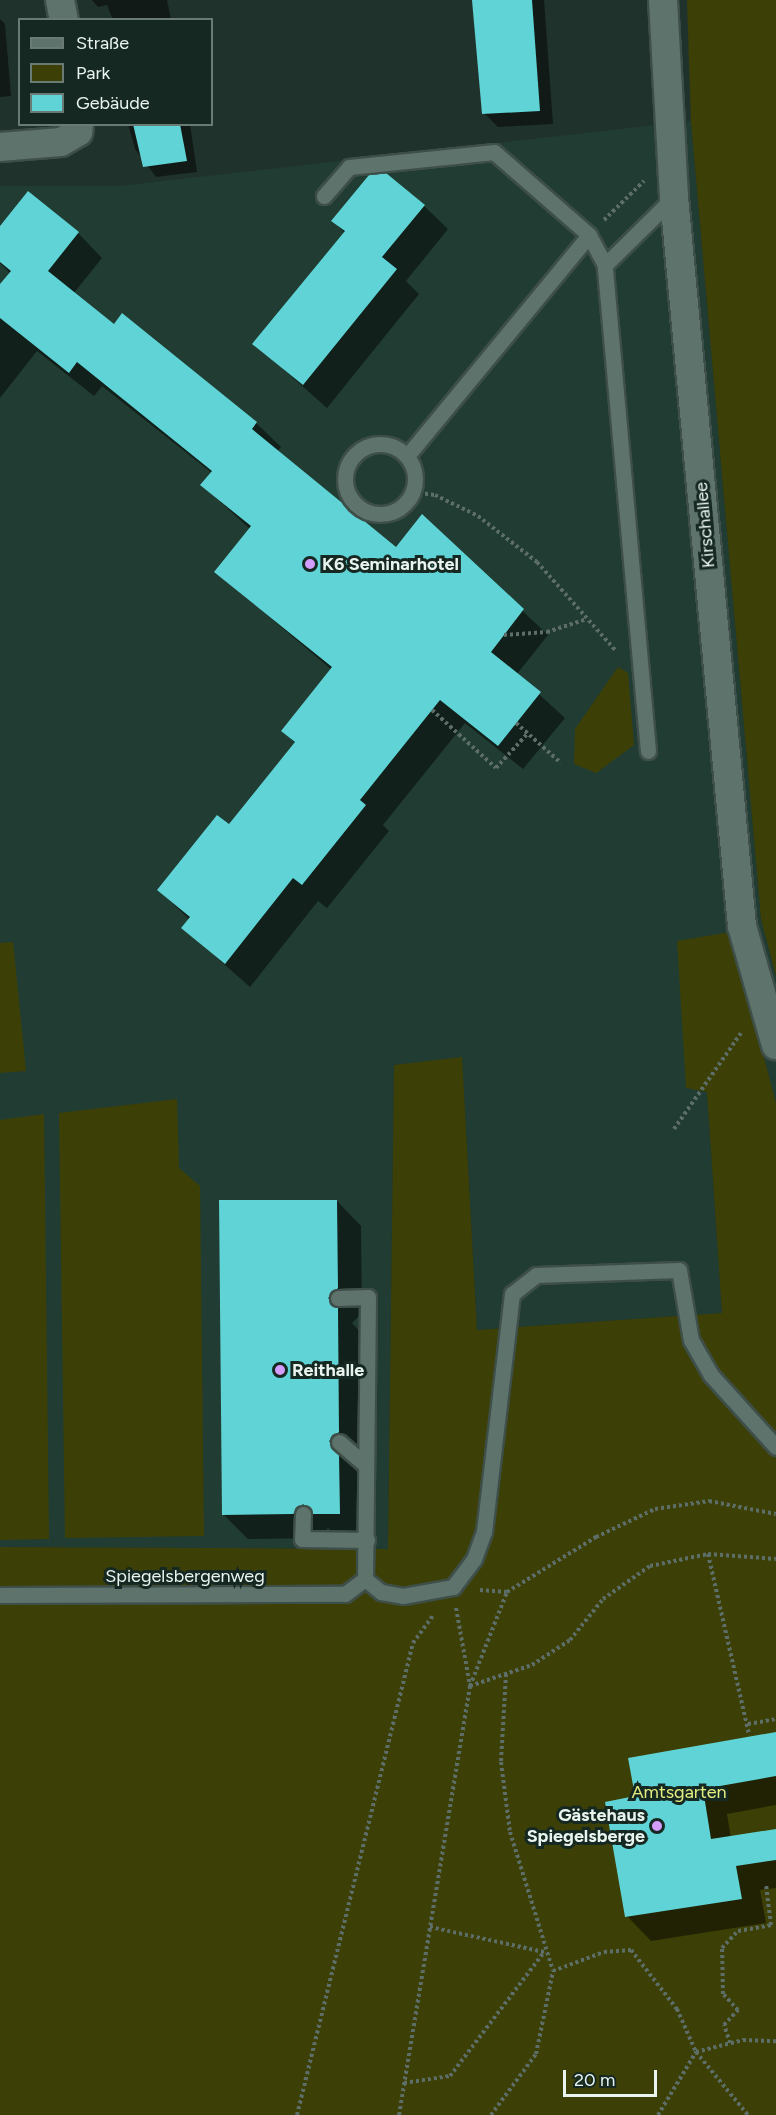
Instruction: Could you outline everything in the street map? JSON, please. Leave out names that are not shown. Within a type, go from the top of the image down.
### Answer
[{"type":"street","points":[[60,0],[64,18]]},
{"type":"street","name":"Kirschallee","points":[[663,0],[674,150],[674,197],[742,926],[776,1045]]},
{"type":"street","points":[[0,147],[61,142],[78,132],[79,126]]},
{"type":"lane","points":[[324,196],[349,167],[494,152],[589,235],[605,265],[648,751]]},
{"type":"lane","points":[[605,265],[674,197]]},
{"type":"lane","points":[[407,456],[589,235]]},
{"type":"lane","points":[[386,443],[407,456],[415,473],[413,492],[398,510],[366,516],[346,490],[347,466],[353,456],[386,443]]},
{"type":"lane","points":[[338,1298],[368,1297],[365,1465],[367,1540],[364,1579],[381,1592],[403,1596],[453,1587],[474,1559],[484,1532],[512,1294],[536,1275],[679,1270],[691,1340],[711,1375],[776,1447]]},
{"type":"lane","points":[[339,1442],[365,1465]]},
{"type":"lane","points":[[303,1514],[302,1539],[367,1540]]},
{"type":"lane","name":"Spiegelsbergenweg","points":[[0,1595],[345,1594],[364,1579]]},
{"type":"path","points":[[589,235],[674,150]]},
{"type":"path","points":[[413,492],[435,495],[478,516],[537,562],[585,620],[616,651]]},
{"type":"path","points":[[504,635],[547,632],[585,620]]},
{"type":"path","points":[[432,710],[496,768],[528,733]]},
{"type":"path","points":[[516,723],[561,763]]},
{"type":"path","points":[[674,1129],[764,1000]]},
{"type":"path","points":[[399,2115],[470,1686],[507,1592],[596,1537],[655,1509],[709,1501],[776,1514]]},
{"type":"path","points":[[470,1686],[532,1665],[570,1640],[603,1599],[650,1566],[708,1554],[776,1559]]},
{"type":"path","points":[[708,1554],[749,1735]]},
{"type":"path","points":[[453,1587],[507,1592]]},
{"type":"path","points":[[453,1587],[470,1686]]},
{"type":"path","points":[[297,2115],[413,1643],[453,1587]]},
{"type":"path","points":[[491,2115],[536,2054],[554,1971],[544,1952],[510,1832],[501,1762],[506,1674]]},
{"type":"path","points":[[748,1724],[776,1719]]},
{"type":"path","points":[[730,2043],[724,2025],[738,2010],[723,1994],[722,1948],[738,1931],[774,1925],[766,1886]]},
{"type":"path","points":[[430,1927],[544,1952]]},
{"type":"path","points":[[554,1971],[604,1952],[630,1950],[676,2009],[696,2052],[748,2115]]},
{"type":"path","points":[[404,2083],[450,2076],[544,1952]]},
{"type":"path","points":[[658,2115],[677,2075],[696,2052],[730,2043],[776,2041]]},
{"type":"shaded area","points":[[691,121],[761,919],[776,976],[776,1103],[731,932],[686,1088],[707,1091],[722,1313],[477,1330],[462,1058],[394,1065],[388,1549],[0,1547],[0,186],[119,186]]},
{"type":"green space","points":[[687,0],[776,0],[776,976],[761,919],[691,121]]},
{"type":"green space","points":[[618,667],[628,673],[634,745],[596,773],[574,764],[575,729]]},
{"type":"green space","name":"Amtsgarten","points":[[731,932],[776,1103],[776,2115],[0,2115],[0,1547],[388,1549],[394,1065],[462,1057],[477,1330],[722,1313],[707,1092],[686,1088],[677,941]]},
{"type":"green space","points":[[13,942],[26,1071],[0,1073],[0,943]]},
{"type":"green space","points":[[177,1099],[179,1168],[200,1186],[204,1536],[65,1538],[59,1113]]},
{"type":"green space","points":[[44,1114],[49,1539],[0,1540],[0,1120]]},
{"type":"building","points":[[472,0],[532,0],[540,111],[482,114]]},
{"type":"building","points":[[133,126],[180,126],[187,161],[143,167]]},
{"type":"building","points":[[386,173],[425,205],[382,257],[397,269],[303,385],[252,344],[345,231],[331,221],[369,175]]},
{"type":"building","points":[[28,191],[79,232],[48,271],[114,324],[122,313],[257,422],[252,429],[396,547],[422,514],[524,609],[491,652],[541,692],[498,746],[440,700],[360,800],[366,805],[302,885],[293,878],[225,964],[181,928],[190,917],[157,890],[217,815],[229,824],[295,742],[281,731],[332,667],[214,572],[251,526],[200,485],[212,471],[77,362],[69,373],[0,318],[0,284],[11,271],[0,262],[0,226]]},
{"type":"building","name":"Reithalle","points":[[219,1200],[337,1200],[338,1288],[328,1298],[338,1308],[339,1432],[329,1441],[339,1455],[340,1514],[313,1514],[303,1504],[293,1514],[222,1515]]},
{"type":"building","name":"Gästehaus Spiegelsberge","points":[[776,1732],[776,1776],[703,1789],[711,1839],[776,1829],[776,1860],[736,1866],[742,1899],[625,1917],[605,1802],[635,1796],[628,1758]]},
{"type":"place","name":"K6 Seminarhotel","points":[[310,564]]},
{"type":"place","name":"Reithalle","points":[[280,1370]]},
{"type":"place","name":"Gästehaus Spiegelsberge","points":[[657,1826]]}]
